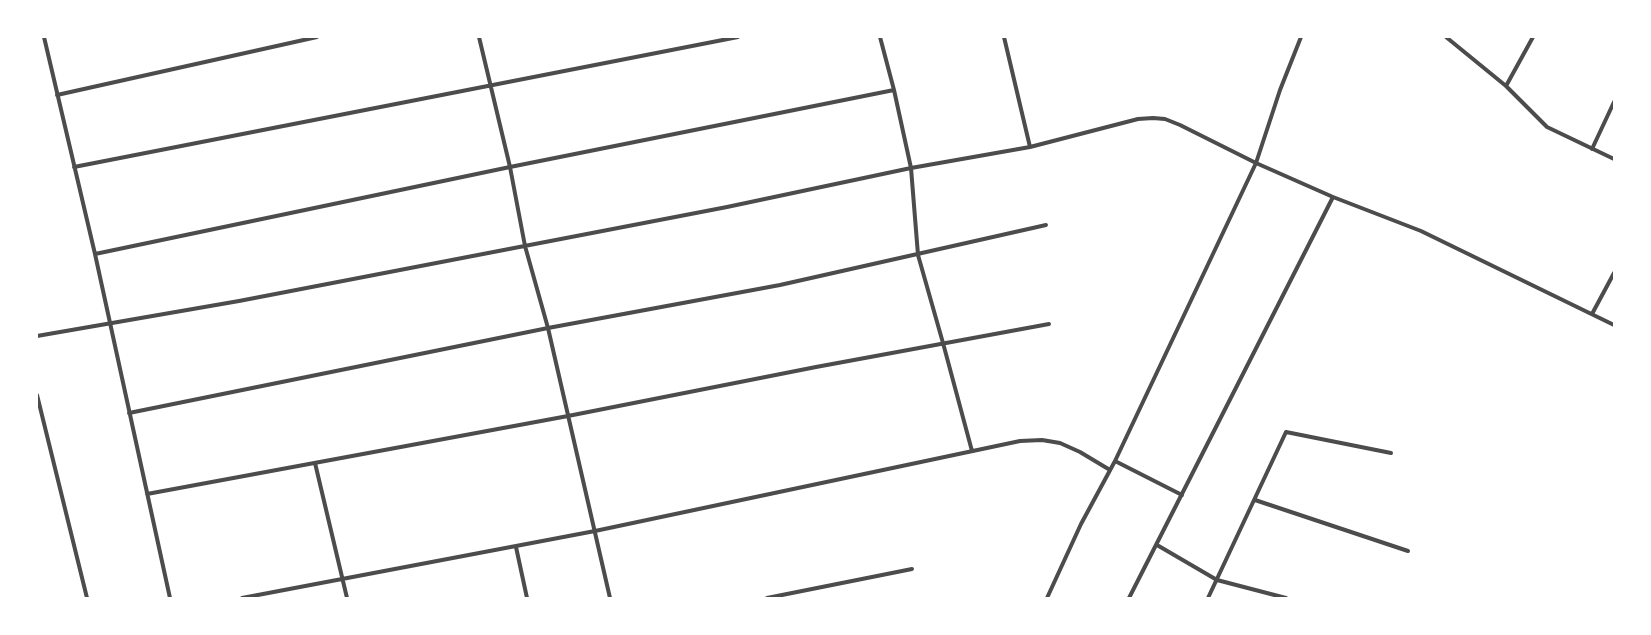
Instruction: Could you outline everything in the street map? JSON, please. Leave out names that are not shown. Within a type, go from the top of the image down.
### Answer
[{"type":"street","points":[[44,37],[95,254],[170,598]]},
{"type":"street","points":[[57,95],[317,37]]},
{"type":"street","points":[[479,37],[510,168],[524,246],[548,328],[610,598]]},
{"type":"street","points":[[74,167],[738,37]]},
{"type":"street","points":[[880,37],[894,90],[911,168],[918,255],[972,451]]},
{"type":"street","points":[[1004,37],[1030,147]]},
{"type":"street","points":[[1047,598],[1081,524],[1115,461],[1256,163],[1280,90],[1301,37]]},
{"type":"street","points":[[1446,37],[1506,86],[1547,127],[1614,159]]},
{"type":"street","points":[[1506,86],[1533,37]]},
{"type":"street","points":[[95,254],[894,90]]},
{"type":"street","points":[[1592,149],[1614,102]]},
{"type":"street","points":[[37,336],[247,300],[727,207],[911,168],[1030,147],[1138,120],[1165,119],[1256,163],[1333,197],[1439,239],[1614,325]]},
{"type":"street","points":[[1129,598],[1333,197]]},
{"type":"street","points":[[129,413],[548,328],[780,285],[1046,225]]},
{"type":"street","points":[[1592,314],[1614,274]]},
{"type":"street","points":[[147,494],[568,416],[816,367],[1049,324]]},
{"type":"street","points":[[37,395],[87,598]]},
{"type":"street","points":[[1208,598],[1286,432],[1392,453]]},
{"type":"street","points":[[242,598],[516,547],[1020,441],[1042,440],[1060,443],[1110,470]]},
{"type":"street","points":[[1115,461],[1182,495]]},
{"type":"street","points":[[315,463],[347,598]]},
{"type":"street","points":[[1255,500],[1408,551]]},
{"type":"street","points":[[1157,545],[1217,580],[1286,598]]},
{"type":"street","points":[[516,547],[528,598]]},
{"type":"street","points":[[767,598],[912,569]]}]
